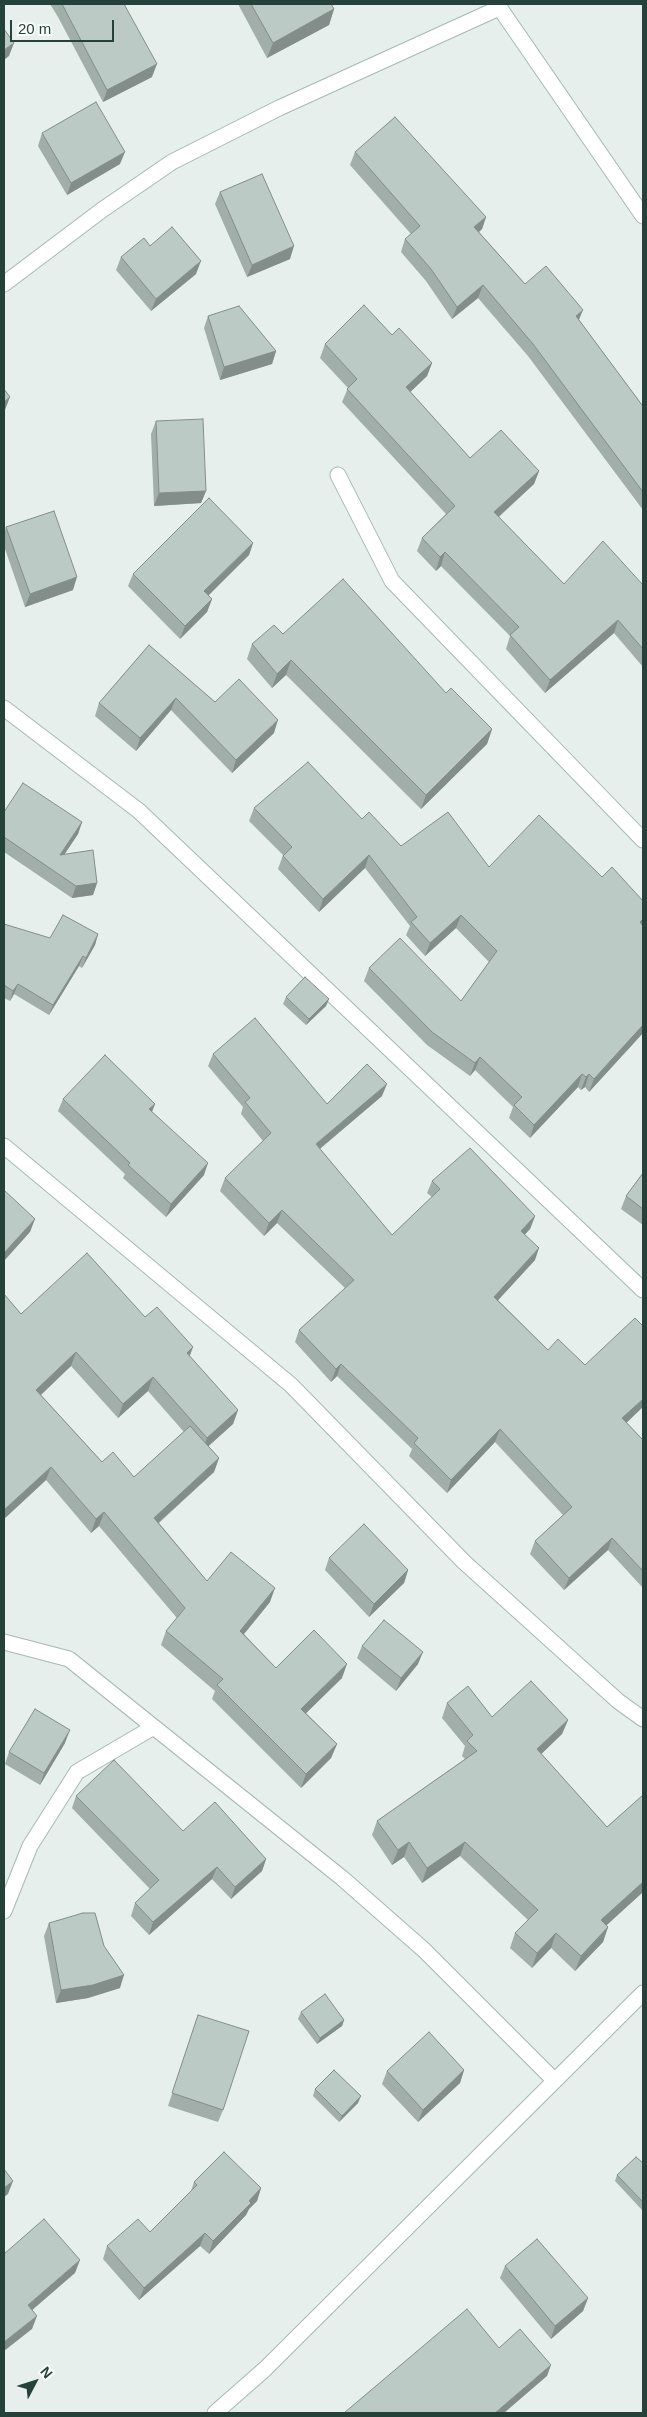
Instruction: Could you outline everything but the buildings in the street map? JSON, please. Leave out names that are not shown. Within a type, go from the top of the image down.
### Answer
[{"type":"street","points":[[4,284],[102,210],[172,162],[279,108],[498,6],[643,216]]},
{"type":"street","points":[[338,475],[392,581],[643,840]]},
{"type":"street","points":[[4,708],[139,810],[643,1290]]},
{"type":"street","points":[[4,1146],[291,1385],[464,1562],[618,1701],[643,1719]]},
{"type":"street","points":[[4,1642],[69,1659],[152,1728],[342,1878],[424,1950],[554,2080]]},
{"type":"street","points":[[4,1911],[30,1846],[77,1772],[152,1728]]},
{"type":"street","points":[[215,2413],[265,2369],[643,1993]]}]
